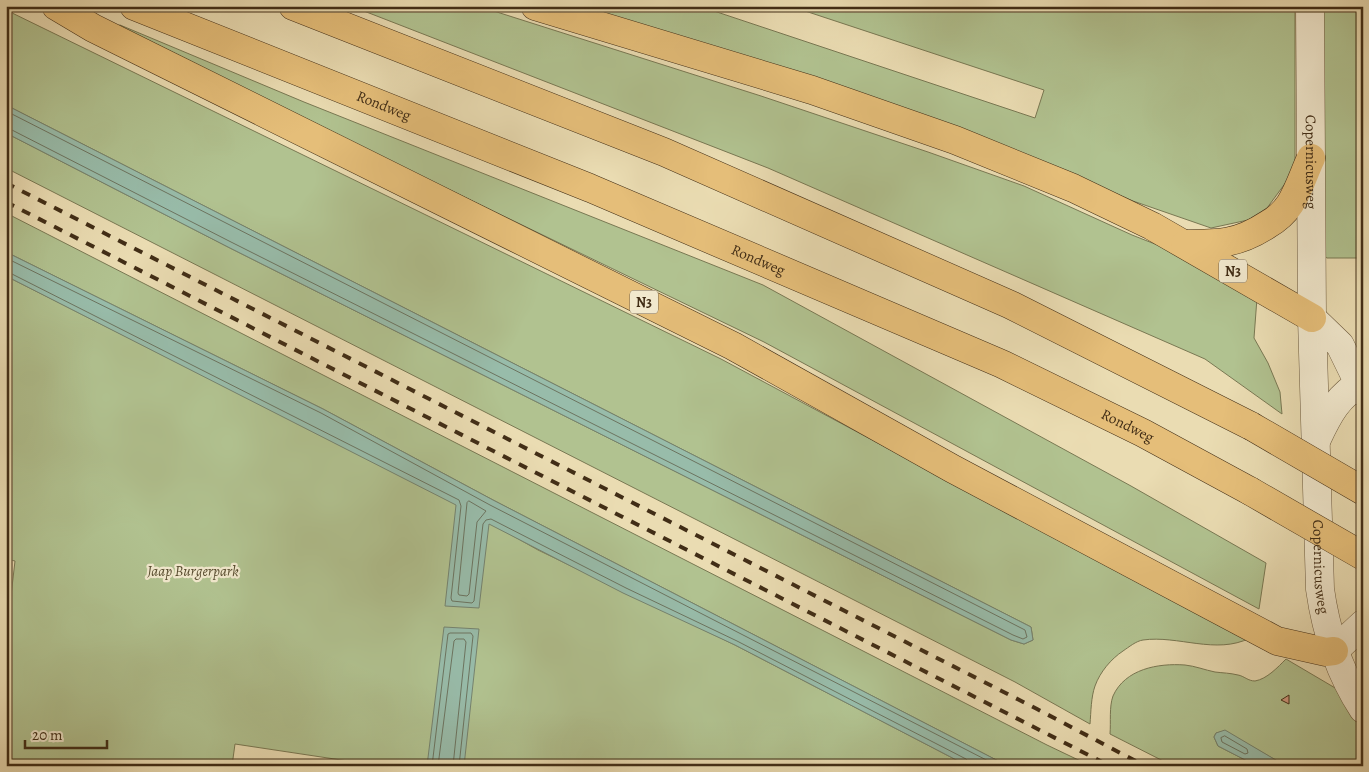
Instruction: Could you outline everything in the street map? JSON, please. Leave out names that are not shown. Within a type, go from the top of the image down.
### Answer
[{"type":"highway","name":"N3","points":[[56,6],[94,28],[733,346],[953,468],[1276,641],[1334,652]]},
{"type":"highway","name":"Rondweg","points":[[134,6],[590,188],[1002,364],[1143,433],[1250,491],[1363,556]]},
{"type":"highway","points":[[293,6],[672,156],[1011,305],[1250,426],[1363,491]]},
{"type":"highway","name":"N3","points":[[536,6],[812,90],[955,140],[1073,188],[1185,244],[1312,318]]},
{"type":"highway","name":"N3","points":[[1185,244],[1218,244],[1244,239],[1267,226],[1289,206],[1311,158]]},
{"type":"street","name":"Copernicusweg","points":[[1310,6],[1312,318],[1320,589],[1324,617],[1334,652],[1363,709]]},
{"type":"street","name":"Copernicusweg","points":[[1312,318],[1340,344],[1361,386],[1342,396],[1328,416],[1317,440]]},
{"type":"street","points":[[1334,652],[1363,624]]},
{"type":"green space","points":[[351,6],[478,6],[761,96],[928,152],[1024,186],[1132,235],[1188,257],[1257,298],[1254,338],[1268,363],[1280,392],[1282,414],[1205,359],[768,168]]},
{"type":"green space","points":[[575,6],[699,6],[1035,118],[1044,90],[790,6],[1295,6],[1295,170],[1267,208],[1248,220],[1211,228],[1133,201],[1014,150]]},
{"type":"green space","points":[[1320,6],[1363,6],[1363,258],[1327,258],[1322,255]]},
{"type":"green space","points":[[6,10],[721,359],[973,494],[1250,638],[1224,645],[1156,639],[1135,643],[1114,658],[1100,676],[1093,695],[1090,724],[1015,682],[6,168],[6,133],[228,247],[1011,640],[1024,644],[1033,640],[1031,627],[6,105]]},
{"type":"green space","points":[[120,25],[304,102],[763,285],[1131,486],[1266,563],[1259,609],[764,342],[121,31],[116,26]]},
{"type":"green space","points":[[6,213],[1091,766],[1008,766],[493,500],[323,409],[6,252]]},
{"type":"green space","name":"Jaap Burgerpark","points":[[6,276],[451,501],[538,550],[735,645],[968,766],[381,766],[235,744],[232,766],[6,766],[6,639],[15,561],[6,559]]},
{"type":"green space","points":[[1286,659],[1342,692],[1363,728],[1363,766],[1286,766],[1225,731],[1216,733],[1214,737],[1218,746],[1257,766],[1173,766],[1110,734],[1113,696],[1126,679],[1143,670],[1164,665],[1185,665],[1238,675],[1255,681],[1268,675]]},
{"type":"water","points":[[6,105],[1031,627],[1033,640],[1024,644],[1011,640],[228,247],[6,133]]},
{"type":"water","points":[[6,252],[323,409],[493,500],[1008,766],[968,766],[735,645],[623,593],[489,524],[479,608],[445,606],[456,505],[6,276]]},
{"type":"water","points":[[444,627],[479,629],[464,766],[427,766]]},
{"type":"water","points":[[1225,730],[1286,766],[1257,766],[1218,746],[1214,737],[1216,733]]},
{"type":"building","points":[[1289,695],[1289,704],[1281,700]]},
{"type":"railway","points":[[6,183],[1037,709],[1145,766]]},
{"type":"railway","points":[[6,202],[1110,766]]}]
